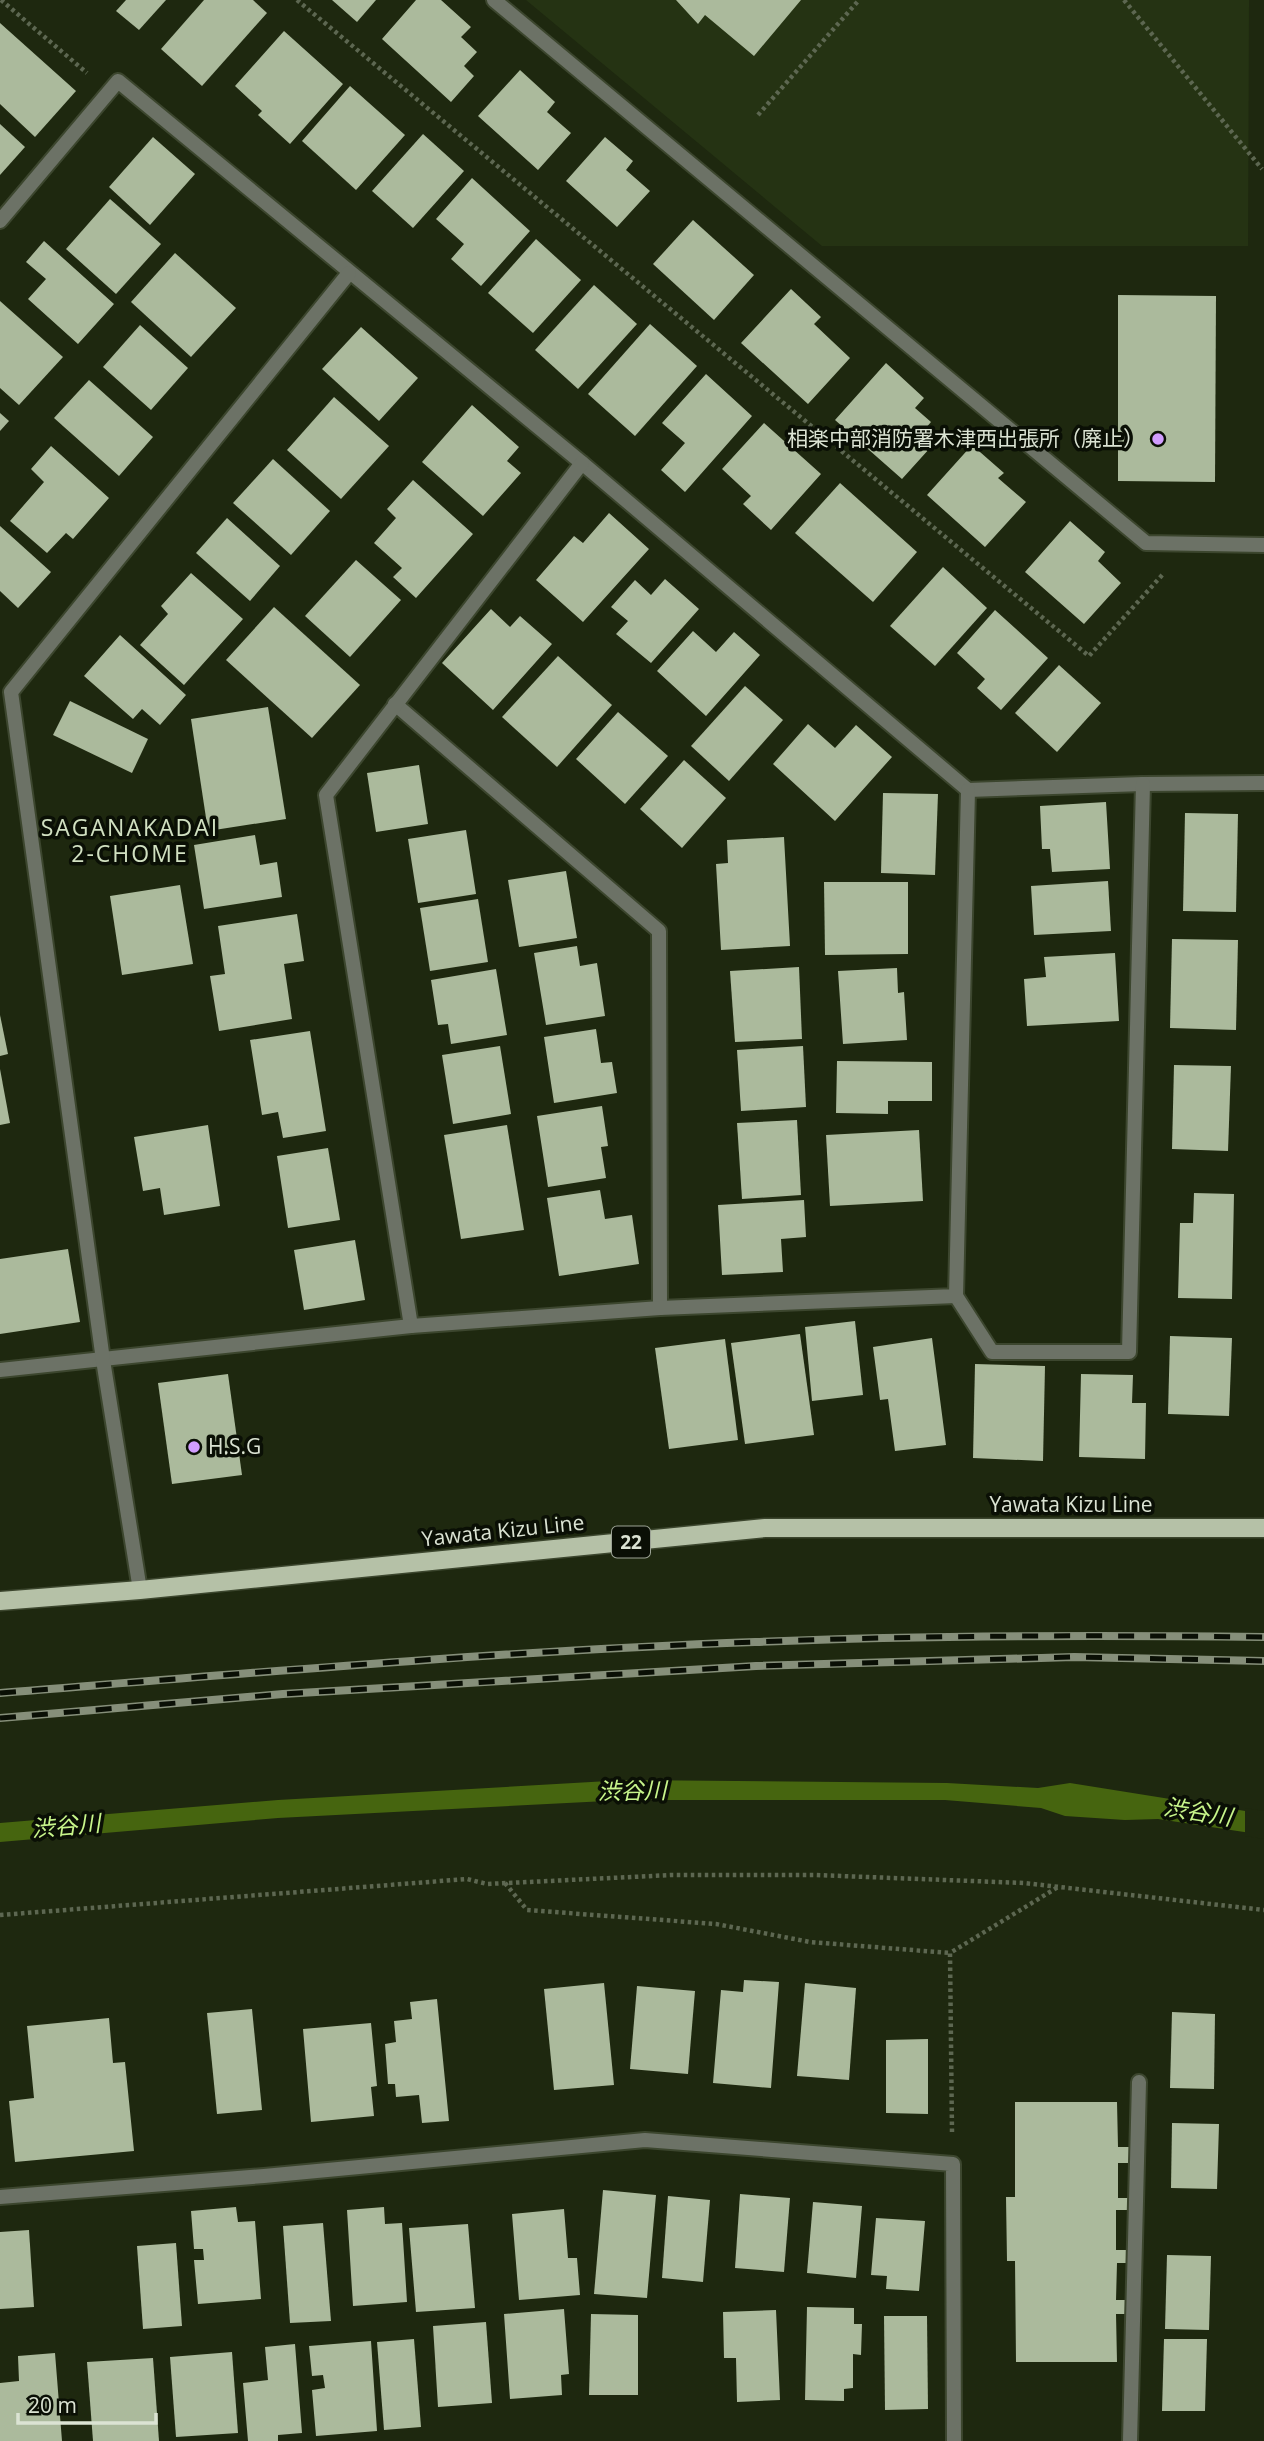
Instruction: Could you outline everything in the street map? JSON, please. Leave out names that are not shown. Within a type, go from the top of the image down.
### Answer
[{"type":"main road","name":"Yawata Kizu Line","points":[[0,1601],[140,1590],[765,1528],[1264,1528]]},
{"type":"street","points":[[494,0],[1146,543],[1264,545]]},
{"type":"street","points":[[0,221],[118,81],[582,463],[968,790],[1264,783]]},
{"type":"street","points":[[140,1590],[103,1360],[11,692],[349,273]]},
{"type":"street","points":[[411,1326],[326,795],[582,463]]},
{"type":"street","points":[[395,704],[660,930],[660,1308]]},
{"type":"street","points":[[968,790],[956,1296],[992,1352],[1129,1352],[1143,784]]},
{"type":"street","points":[[0,1370],[411,1326],[660,1308],[956,1296]]},
{"type":"street","points":[[1130,2441],[1139,2082]]},
{"type":"street","points":[[0,2197],[264,2176],[645,2140],[953,2164],[954,2441]]},
{"type":"path","points":[[1,0],[89,74],[118,81]]},
{"type":"path","points":[[297,0],[1090,656],[1164,573],[1164,543]]},
{"type":"path","points":[[758,115],[859,0]]},
{"type":"path","points":[[1124,0],[1262,169]]},
{"type":"path","points":[[0,1915],[467,1879],[487,1884],[673,1875],[815,1875],[1024,1883],[1264,1910]]},
{"type":"path","points":[[505,1883],[527,1910],[716,1924],[810,1942],[950,1954],[1058,1887]]},
{"type":"path","points":[[950,1954],[953,2164]]},
{"type":"shaded area","points":[[526,0],[1249,0],[1248,246],[822,246]]},
{"type":"water","name":"渋谷川","points":[[626,1780],[947,1783],[1038,1788],[1070,1783],[1264,1814],[1264,1835],[1158,1819],[1065,1816],[1041,1808],[945,1800],[626,1800],[278,1818],[0,1842],[0,1823],[278,1800]]},
{"type":"pier","points":[[1245,1808],[1264,1811],[1264,1839],[1245,1836]]},
{"type":"building","points":[[126,0],[166,0],[139,30],[116,11]]},
{"type":"building","points":[[204,0],[253,0],[267,13],[202,86],[161,49]]},
{"type":"building","points":[[332,0],[376,0],[357,22]]},
{"type":"building","points":[[416,0],[441,0],[471,27],[461,37],[477,52],[464,66],[474,76],[451,102],[382,39]]},
{"type":"building","points":[[676,0],[801,0],[754,56],[705,15],[698,24]]},
{"type":"building","points":[[0,23],[76,91],[35,137],[0,104]]},
{"type":"building","points":[[284,31],[343,84],[290,144],[258,115],[262,111],[235,86]]},
{"type":"building","points":[[520,70],[555,102],[547,112],[571,133],[538,170],[478,116]]},
{"type":"building","points":[[350,86],[405,135],[356,190],[302,141]]},
{"type":"building","points":[[0,124],[25,147],[0,175]]},
{"type":"building","points":[[423,134],[464,171],[413,228],[372,191]]},
{"type":"building","points":[[153,137],[195,174],[150,225],[109,187]]},
{"type":"building","points":[[605,137],[633,161],[626,170],[650,191],[617,227],[566,181]]},
{"type":"building","points":[[472,178],[530,231],[481,286],[451,259],[464,244],[436,219]]},
{"type":"building","points":[[110,199],[161,244],[116,294],[66,249]]},
{"type":"building","points":[[693,220],[754,275],[714,320],[653,264]]},
{"type":"building","points":[[536,239],[581,280],[533,333],[488,293]]},
{"type":"building","points":[[44,241],[114,304],[78,344],[28,299],[46,279],[26,262]]},
{"type":"building","points":[[175,253],[236,308],[191,357],[131,302]]},
{"type":"building","points":[[594,285],[637,324],[578,389],[535,350]]},
{"type":"building","points":[[791,289],[821,317],[814,324],[850,358],[808,404],[741,343]]},
{"type":"building","points":[[1118,295],[1216,296],[1215,482],[1118,481]]},
{"type":"building","points":[[0,301],[63,357],[19,405],[0,388]]},
{"type":"building","points":[[650,324],[697,366],[635,436],[588,394]]},
{"type":"building","points":[[140,325],[188,368],[151,410],[103,367]]},
{"type":"building","points":[[361,327],[418,378],[379,421],[322,369]]},
{"type":"building","points":[[886,363],[924,398],[915,408],[931,422],[918,437],[930,448],[902,479],[835,420]]},
{"type":"building","points":[[706,374],[752,416],[685,492],[661,470],[685,443],[662,423]]},
{"type":"building","points":[[89,380],[153,437],[119,476],[54,418]]},
{"type":"building","points":[[334,397],[389,446],[341,499],[287,450]]},
{"type":"building","points":[[472,405],[519,447],[507,461],[521,473],[483,516],[422,462]]},
{"type":"building","points":[[0,413],[9,421],[0,431]]},
{"type":"building","points":[[764,423],[821,474],[771,530],[743,504],[751,496],[722,469]]},
{"type":"building","points":[[972,445],[1004,473],[998,478],[1026,502],[985,547],[927,495]]},
{"type":"building","points":[[51,446],[109,498],[73,539],[66,533],[47,553],[10,521],[44,482],[31,469]]},
{"type":"building","points":[[273,459],[330,511],[291,555],[233,503]]},
{"type":"building","points":[[413,480],[473,534],[416,598],[393,577],[402,568],[374,543],[396,518],[387,509]]},
{"type":"building","points":[[840,483],[917,552],[873,602],[795,533]]},
{"type":"building","points":[[609,513],[649,549],[583,622],[536,580],[574,536],[583,543]]},
{"type":"building","points":[[227,518],[280,566],[250,601],[196,553]]},
{"type":"building","points":[[1070,521],[1105,552],[1098,561],[1121,583],[1084,624],[1025,572]]},
{"type":"building","points":[[0,526],[51,572],[18,608],[0,591]]},
{"type":"building","points":[[356,560],[401,600],[350,657],[305,616]]},
{"type":"building","points":[[943,567],[987,608],[935,666],[890,626]]},
{"type":"building","points":[[191,573],[243,619],[184,685],[140,645],[168,614],[161,606]]},
{"type":"building","points":[[665,579],[699,609],[651,663],[616,634],[628,621],[611,607],[635,580],[651,595]]},
{"type":"building","points":[[274,607],[360,685],[312,738],[226,660]]},
{"type":"building","points":[[491,609],[510,627],[520,616],[552,644],[493,710],[442,663]]},
{"type":"building","points":[[995,610],[1048,658],[1001,710],[977,688],[985,679],[957,653]]},
{"type":"building","points":[[693,631],[716,652],[734,632],[760,655],[706,716],[657,671]]},
{"type":"building","points":[[120,635],[186,695],[160,725],[142,709],[133,719],[84,676]]},
{"type":"building","points":[[558,656],[612,705],[557,767],[502,717]]},
{"type":"building","points":[[1059,665],[1101,703],[1057,752],[1015,713]]},
{"type":"building","points":[[745,686],[783,720],[729,781],[691,746]]},
{"type":"building","points":[[70,701],[148,739],[132,773],[53,735]]},
{"type":"building","points":[[268,707],[286,819],[208,831],[191,719]]},
{"type":"building","points":[[618,712],[668,756],[625,804],[576,759]]},
{"type":"building","points":[[808,724],[835,748],[856,725],[892,757],[835,821],[773,764]]},
{"type":"building","points":[[684,760],[726,798],[682,848],[640,809]]},
{"type":"building","points":[[419,765],[428,824],[376,832],[367,773]]},
{"type":"building","points":[[883,793],[938,794],[935,875],[881,873]]},
{"type":"building","points":[[1106,802],[1110,869],[1052,872],[1050,849],[1042,849],[1040,806]]},
{"type":"building","points":[[1185,813],[1238,814],[1236,912],[1183,911]]},
{"type":"building","points":[[466,830],[476,894],[418,903],[408,839]]},
{"type":"building","points":[[255,835],[260,865],[277,862],[282,897],[204,909],[194,845]]},
{"type":"building","points":[[784,837],[790,946],[721,950],[716,864],[728,863],[727,840]]},
{"type":"building","points":[[566,871],[577,938],[519,947],[508,880]]},
{"type":"building","points":[[1108,881],[1111,931],[1034,935],[1031,886]]},
{"type":"building","points":[[824,882],[908,882],[908,954],[825,955]]},
{"type":"building","points":[[180,885],[193,964],[122,975],[110,896]]},
{"type":"building","points":[[478,899],[488,962],[430,971],[420,908]]},
{"type":"building","points":[[297,914],[304,961],[284,964],[292,1019],[219,1031],[210,976],[225,974],[218,926]]},
{"type":"building","points":[[1172,939],[1238,940],[1236,1030],[1170,1028]]},
{"type":"building","points":[[577,946],[580,966],[597,963],[605,1016],[546,1025],[534,953]]},
{"type":"building","points":[[1115,953],[1119,1021],[1027,1026],[1024,979],[1046,977],[1044,957]]},
{"type":"building","points":[[799,967],[802,1039],[735,1042],[730,971]]},
{"type":"building","points":[[897,968],[898,993],[904,992],[907,1040],[843,1044],[838,971]]},
{"type":"building","points":[[496,969],[507,1035],[451,1044],[448,1024],[438,1025],[431,980]]},
{"type":"building","points":[[0,1015],[8,1054],[0,1056]]},
{"type":"building","points":[[596,1029],[601,1063],[612,1062],[617,1093],[554,1103],[544,1037]]},
{"type":"building","points":[[310,1031],[326,1131],[283,1138],[278,1112],[262,1115],[250,1040]]},
{"type":"building","points":[[500,1046],[511,1114],[453,1124],[442,1055]]},
{"type":"building","points":[[803,1046],[806,1107],[741,1111],[737,1050]]},
{"type":"building","points":[[837,1061],[932,1062],[932,1101],[888,1101],[888,1114],[836,1113]]},
{"type":"building","points":[[1174,1065],[1231,1066],[1228,1151],[1172,1149]]},
{"type":"building","points":[[0,1069],[10,1123],[0,1125]]},
{"type":"building","points":[[602,1106],[608,1146],[601,1147],[606,1178],[548,1187],[537,1116]]},
{"type":"building","points":[[797,1120],[801,1195],[742,1199],[737,1123]]},
{"type":"building","points":[[208,1125],[220,1206],[164,1215],[160,1188],[143,1191],[134,1137]]},
{"type":"building","points":[[507,1125],[524,1230],[461,1239],[444,1135]]},
{"type":"building","points":[[919,1130],[923,1201],[830,1206],[826,1135]]},
{"type":"building","points":[[328,1148],[340,1220],[288,1228],[277,1156]]},
{"type":"building","points":[[600,1190],[605,1219],[632,1215],[639,1264],[559,1276],[547,1198]]},
{"type":"building","points":[[1194,1193],[1234,1194],[1232,1299],[1178,1298],[1180,1223],[1193,1223]]},
{"type":"building","points":[[804,1200],[806,1237],[781,1239],[783,1272],[722,1275],[718,1205]]},
{"type":"building","points":[[355,1240],[365,1300],[304,1310],[294,1250]]},
{"type":"building","points":[[68,1249],[80,1322],[0,1334],[0,1259]]},
{"type":"building","points":[[855,1321],[863,1395],[812,1401],[805,1327]]},
{"type":"building","points":[[800,1334],[814,1435],[745,1444],[731,1343]]},
{"type":"building","points":[[1170,1336],[1232,1338],[1229,1416],[1168,1414]]},
{"type":"building","points":[[932,1338],[946,1445],[895,1451],[888,1399],[880,1400],[873,1347]]},
{"type":"building","points":[[725,1339],[738,1440],[669,1449],[655,1348]]},
{"type":"building","points":[[975,1364],[1045,1366],[1043,1461],[973,1458]]},
{"type":"building","points":[[228,1374],[242,1475],[172,1484],[158,1383]]},
{"type":"building","points":[[1081,1374],[1133,1375],[1132,1403],[1146,1403],[1145,1459],[1079,1457]]},
{"type":"building","points":[[744,1980],[779,1982],[771,2088],[713,2083],[721,1990],[743,1992]]},
{"type":"building","points":[[604,1983],[614,2085],[554,2090],[544,1989]]},
{"type":"building","points":[[805,1983],[856,1988],[849,2080],[797,2076]]},
{"type":"building","points":[[637,1986],[695,1991],[688,2074],[630,2069]]},
{"type":"building","points":[[437,1999],[449,2121],[422,2123],[419,2095],[396,2097],[395,2084],[388,2084],[385,2044],[396,2042],[394,2021],[412,2019],[410,2002]]},
{"type":"building","points":[[252,2009],[262,2110],[217,2114],[207,2013]]},
{"type":"building","points":[[1172,2012],[1215,2014],[1214,2089],[1170,2088]]},
{"type":"building","points":[[109,2018],[113,2063],[125,2062],[134,2151],[15,2162],[9,2101],[34,2098],[27,2026]]},
{"type":"building","points":[[371,2023],[377,2086],[371,2087],[374,2116],[311,2122],[303,2029]]},
{"type":"building","points":[[928,2039],[928,2114],[886,2113],[886,2040]]},
{"type":"building","points":[[1015,2102],[1117,2102],[1118,2147],[1133,2147],[1133,2163],[1118,2163],[1118,2198],[1131,2198],[1131,2210],[1116,2210],[1116,2250],[1130,2250],[1130,2263],[1117,2263],[1116,2300],[1131,2300],[1130,2314],[1116,2314],[1117,2362],[1016,2362],[1015,2261],[1007,2261],[1006,2197],[1015,2197]]},
{"type":"building","points":[[1172,2123],[1219,2124],[1217,2189],[1171,2188]]},
{"type":"building","points":[[603,2190],[656,2195],[647,2298],[594,2294]]},
{"type":"building","points":[[740,2194],[790,2198],[784,2272],[735,2268]]},
{"type":"building","points":[[668,2196],[710,2200],[703,2282],[662,2278]]},
{"type":"building","points":[[813,2202],[862,2206],[856,2278],[807,2273]]},
{"type":"building","points":[[236,2207],[238,2222],[255,2221],[261,2299],[198,2304],[194,2260],[204,2260],[203,2249],[194,2249],[191,2211]]},
{"type":"building","points":[[384,2207],[385,2224],[402,2223],[407,2302],[353,2306],[347,2210]]},
{"type":"building","points":[[564,2209],[568,2258],[577,2258],[580,2295],[519,2300],[512,2214]]},
{"type":"building","points":[[876,2218],[925,2221],[919,2291],[886,2289],[887,2276],[871,2275]]},
{"type":"building","points":[[323,2223],[331,2321],[290,2323],[283,2226]]},
{"type":"building","points":[[468,2224],[475,2308],[416,2312],[409,2228]]},
{"type":"building","points":[[29,2230],[34,2307],[0,2309],[0,2232]]},
{"type":"building","points":[[176,2243],[182,2326],[143,2329],[137,2246]]},
{"type":"building","points":[[1167,2255],[1211,2256],[1209,2330],[1165,2329]]},
{"type":"building","points":[[807,2307],[854,2308],[854,2324],[862,2324],[861,2355],[853,2354],[853,2388],[844,2389],[844,2401],[805,2400]]},
{"type":"building","points":[[564,2309],[569,2374],[561,2375],[562,2395],[510,2399],[504,2314]]},
{"type":"building","points":[[776,2310],[780,2400],[737,2402],[736,2358],[724,2358],[723,2312]]},
{"type":"building","points":[[591,2314],[638,2315],[638,2395],[589,2395]]},
{"type":"building","points":[[884,2316],[927,2316],[928,2409],[885,2410]]},
{"type":"building","points":[[486,2322],[492,2403],[438,2407],[433,2326]]},
{"type":"building","points":[[414,2339],[421,2427],[384,2430],[377,2342]]},
{"type":"building","points":[[1164,2339],[1207,2339],[1205,2411],[1162,2411]]},
{"type":"building","points":[[371,2341],[377,2431],[316,2436],[312,2390],[325,2388],[323,2375],[312,2376],[309,2346]]},
{"type":"building","points":[[295,2344],[302,2433],[278,2435],[278,2441],[248,2441],[243,2383],[268,2380],[265,2347]]},
{"type":"building","points":[[232,2352],[238,2433],[176,2437],[170,2357]]},
{"type":"building","points":[[55,2353],[62,2441],[0,2441],[0,2383],[19,2381],[18,2356]]},
{"type":"building","points":[[153,2358],[159,2441],[93,2441],[87,2362]]},
{"type":"railway","points":[[0,1693],[377,1663],[661,1646],[946,1637],[1264,1637]]},
{"type":"railway","points":[[0,1718],[283,1694],[756,1666],[1074,1657],[1264,1661]]},
{"type":"place","name":"相楽中部消防署木津西出張所（廃止）","points":[[1158,439]]},
{"type":"place","name":"H.S.G","points":[[194,1447]]},
{"type":"district","name":"SAGANAKADAI 2-CHOME","points":[[130,841]]}]
